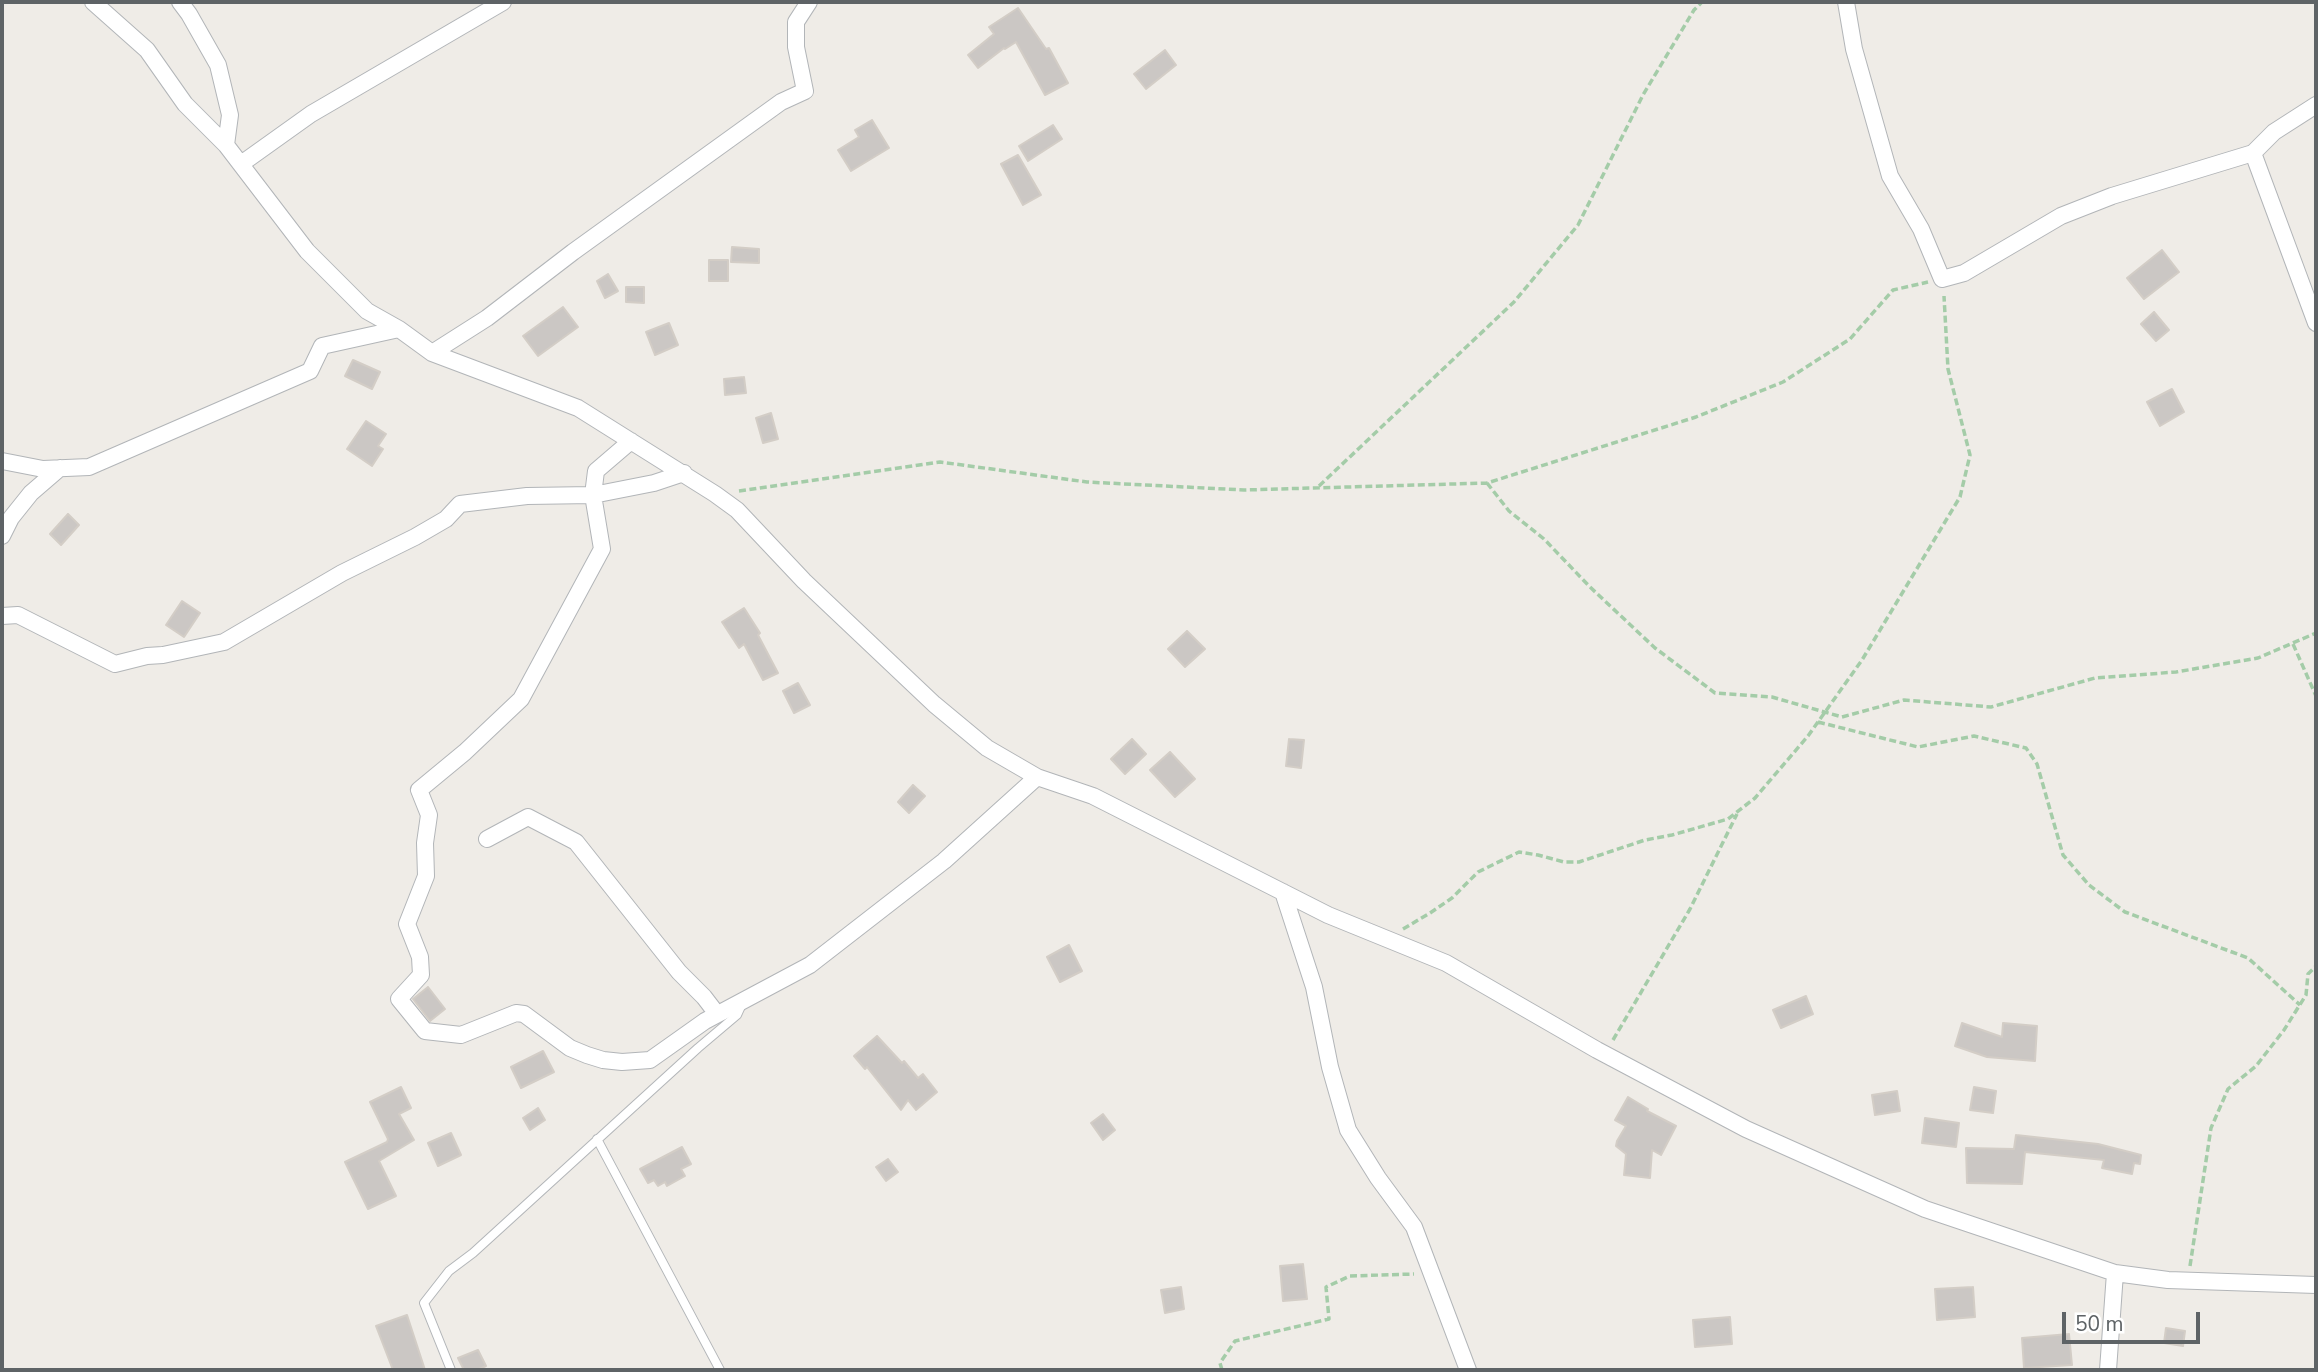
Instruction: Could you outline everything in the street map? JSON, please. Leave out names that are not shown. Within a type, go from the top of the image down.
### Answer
[{"type":"street","points":[[93,2],[148,50],[185,104],[226,145],[307,251],[368,311],[432,353],[578,408],[715,494],[737,510],[804,581],[934,704],[987,748],[1037,777],[1093,796],[1328,915],[1446,963],[1605,1054],[1746,1129],[1925,1209],[2115,1273],[2188,1280],[2316,1285]]},
{"type":"street","points":[[180,2],[218,65],[230,115],[226,145]]},
{"type":"street","points":[[241,164],[311,114],[503,2]]},
{"type":"street","points":[[432,353],[486,318],[781,102],[805,91],[796,47],[796,22],[809,2]]},
{"type":"street","points":[[1846,2],[1854,49],[1890,176],[1921,229],[1942,279],[1964,273],[2073,211],[2157,181],[2253,153],[2274,132],[2316,105]]},
{"type":"street","points":[[2253,153],[2316,323]]},
{"type":"street","points":[[2,461],[43,468],[89,467],[310,371],[322,346],[399,329]]},
{"type":"street","points":[[631,441],[596,471],[593,495],[602,549],[521,699],[419,790],[429,815],[425,843],[426,876],[407,924],[420,957],[421,975],[399,999],[425,1031],[461,1035],[516,1013],[524,1014],[570,1048],[603,1060],[650,1060],[717,1014],[810,965],[944,861],[1037,777]]},
{"type":"street","points":[[2,536],[11,518],[31,493],[60,468]]},
{"type":"street","points":[[2,616],[18,615],[115,664],[146,656],[163,655],[224,642],[342,573],[436,526],[460,504],[527,496],[593,495],[654,483],[684,473]]},
{"type":"street","points":[[487,839],[528,817],[576,842],[679,972],[717,1014]]},
{"type":"street","points":[[1283,892],[1314,987],[1330,1067],[1348,1130],[1378,1178],[1414,1227],[1468,1370]]},
{"type":"street","points":[[2108,1370],[2115,1273]]},
{"type":"lane","points":[[451,1370],[424,1303],[449,1271],[473,1253],[737,1015],[743,1001]]},
{"type":"lane","points":[[597,1139],[720,1370]]},
{"type":"path","points":[[1318,488],[1514,302],[1578,225],[1643,95],[1694,10],[1702,2]]},
{"type":"path","points":[[715,494],[940,462],[1087,482],[1244,490],[1487,483],[1696,417],[1783,382],[1850,339],[1893,290],[1942,279],[1947,318],[1948,369],[1970,455],[1960,497],[1862,660],[1818,722],[1755,798],[1738,814],[1690,909],[1605,1054]]},
{"type":"path","points":[[1487,483],[1508,511],[1545,539],[1590,587],[1655,648],[1715,693],[1772,697],[1842,717],[1904,700],[1991,707],[2095,678],[2176,672],[2258,658],[2316,633]]},
{"type":"path","points":[[2293,643],[2316,696]]},
{"type":"path","points":[[1818,722],[1918,747],[1974,736],[2026,748],[2037,764],[2063,855],[2089,885],[2125,912],[2248,958],[2300,1005]]},
{"type":"path","points":[[1385,938],[1452,898],[1478,872],[1519,852],[1564,862],[1579,862],[1645,840],[1709,825],[1738,814]]},
{"type":"path","points":[[2188,1280],[2211,1128],[2228,1089],[2256,1066],[2284,1030],[2306,995],[2308,974],[2316,966]]},
{"type":"path","points":[[1222,1370],[1220,1363],[1235,1341],[1329,1319],[1326,1287],[1350,1276],[1432,1274]]},
{"type":"building","points":[[1018,8],[1046,49],[1049,48],[1068,83],[1045,95],[1016,42],[978,68],[968,55],[994,34],[989,27]]},
{"type":"building","points":[[1165,50],[1176,65],[1146,89],[1134,74]]},
{"type":"building","points":[[872,120],[889,148],[851,171],[838,150],[859,137],[855,130]]},
{"type":"building","points":[[1053,125],[1062,139],[1028,161],[1019,146]]},
{"type":"building","points":[[1018,155],[1041,195],[1023,205],[1001,164]]},
{"type":"building","points":[[732,247],[759,249],[759,263],[731,262]]},
{"type":"building","points":[[2162,250],[2179,272],[2144,299],[2127,278]]},
{"type":"building","points":[[709,260],[728,260],[728,281],[709,281]]},
{"type":"building","points":[[608,274],[618,291],[605,298],[597,281]]},
{"type":"building","points":[[626,287],[644,287],[644,303],[626,302]]},
{"type":"building","points":[[563,307],[578,327],[538,356],[523,336]]},
{"type":"building","points":[[2154,312],[2169,330],[2156,341],[2141,324]]},
{"type":"building","points":[[669,323],[678,345],[655,355],[646,332]]},
{"type":"building","points":[[353,360],[380,372],[372,389],[345,376]]},
{"type":"building","points":[[744,377],[746,393],[725,395],[724,379]]},
{"type":"building","points":[[2172,389],[2184,412],[2160,426],[2147,402]]},
{"type":"building","points":[[771,413],[778,439],[763,443],[756,418]]},
{"type":"building","points":[[366,421],[386,434],[378,446],[383,449],[372,466],[347,449]]},
{"type":"building","points":[[68,514],[79,525],[61,545],[50,534]]},
{"type":"building","points":[[182,601],[200,613],[184,637],[166,625]]},
{"type":"building","points":[[744,608],[760,633],[758,635],[778,673],[763,680],[744,644],[739,648],[722,622]]},
{"type":"building","points":[[1187,631],[1205,649],[1185,667],[1168,649]]},
{"type":"building","points":[[798,683],[810,705],[794,713],[783,691]]},
{"type":"building","points":[[1132,739],[1146,754],[1125,774],[1111,759]]},
{"type":"building","points":[[1289,739],[1304,740],[1301,768],[1286,766]]},
{"type":"building","points":[[1170,752],[1195,779],[1175,797],[1150,770]]},
{"type":"building","points":[[913,785],[925,796],[909,813],[898,802]]},
{"type":"building","points":[[1069,945],[1082,971],[1060,982],[1047,957]]},
{"type":"building","points":[[428,987],[445,1009],[430,1021],[413,999]]},
{"type":"building","points":[[1806,996],[1813,1014],[1781,1028],[1773,1010]]},
{"type":"building","points":[[1962,1023],[2002,1037],[2003,1023],[2037,1026],[2035,1061],[1987,1057],[1955,1046]]},
{"type":"building","points":[[877,1036],[918,1078],[923,1074],[937,1092],[916,1110],[908,1100],[901,1110],[867,1067],[865,1069],[854,1056]]},
{"type":"building","points":[[543,1051],[554,1072],[521,1088],[511,1067]]},
{"type":"building","points":[[401,1087],[411,1108],[399,1114],[414,1140],[379,1161],[396,1196],[368,1209],[345,1162],[387,1142],[370,1102]]},
{"type":"building","points":[[1974,1087],[1996,1091],[1993,1113],[1970,1110]]},
{"type":"building","points":[[1897,1091],[1900,1111],[1875,1115],[1872,1095]]},
{"type":"building","points":[[1628,1097],[1648,1109],[1647,1111],[1676,1126],[1661,1155],[1652,1150],[1650,1178],[1624,1175],[1626,1154],[1616,1146],[1626,1126],[1615,1120]]},
{"type":"building","points":[[538,1108],[545,1120],[530,1130],[523,1118]]},
{"type":"building","points":[[1103,1114],[1115,1130],[1103,1140],[1091,1123]]},
{"type":"building","points":[[1925,1118],[1959,1123],[1956,1147],[1922,1143]]},
{"type":"building","points":[[451,1133],[461,1155],[438,1166],[428,1143]]},
{"type":"building","points":[[2016,1135],[2098,1144],[2141,1155],[2140,1164],[2134,1163],[2132,1174],[2102,1168],[2104,1160],[2025,1152],[2022,1184],[1967,1183],[1966,1148],[2014,1149]]},
{"type":"building","points":[[682,1147],[691,1164],[681,1169],[685,1176],[667,1186],[665,1182],[658,1186],[654,1180],[648,1183],[640,1169]]},
{"type":"building","points":[[888,1159],[898,1172],[886,1181],[876,1167]]},
{"type":"building","points":[[1303,1264],[1307,1299],[1283,1301],[1280,1266]]},
{"type":"building","points":[[1181,1287],[1184,1309],[1165,1313],[1161,1290]]},
{"type":"building","points":[[1973,1287],[1975,1317],[1937,1320],[1935,1289]]},
{"type":"building","points":[[407,1315],[425,1370],[393,1370],[376,1326]]},
{"type":"building","points":[[1730,1317],[1732,1344],[1695,1347],[1693,1320]]},
{"type":"building","points":[[2166,1328],[2185,1331],[2183,1346],[2164,1343]]},
{"type":"building","points":[[2069,1334],[2072,1365],[2024,1368],[2022,1338]]},
{"type":"building","points":[[478,1350],[486,1366],[477,1370],[464,1370],[458,1358]]}]
